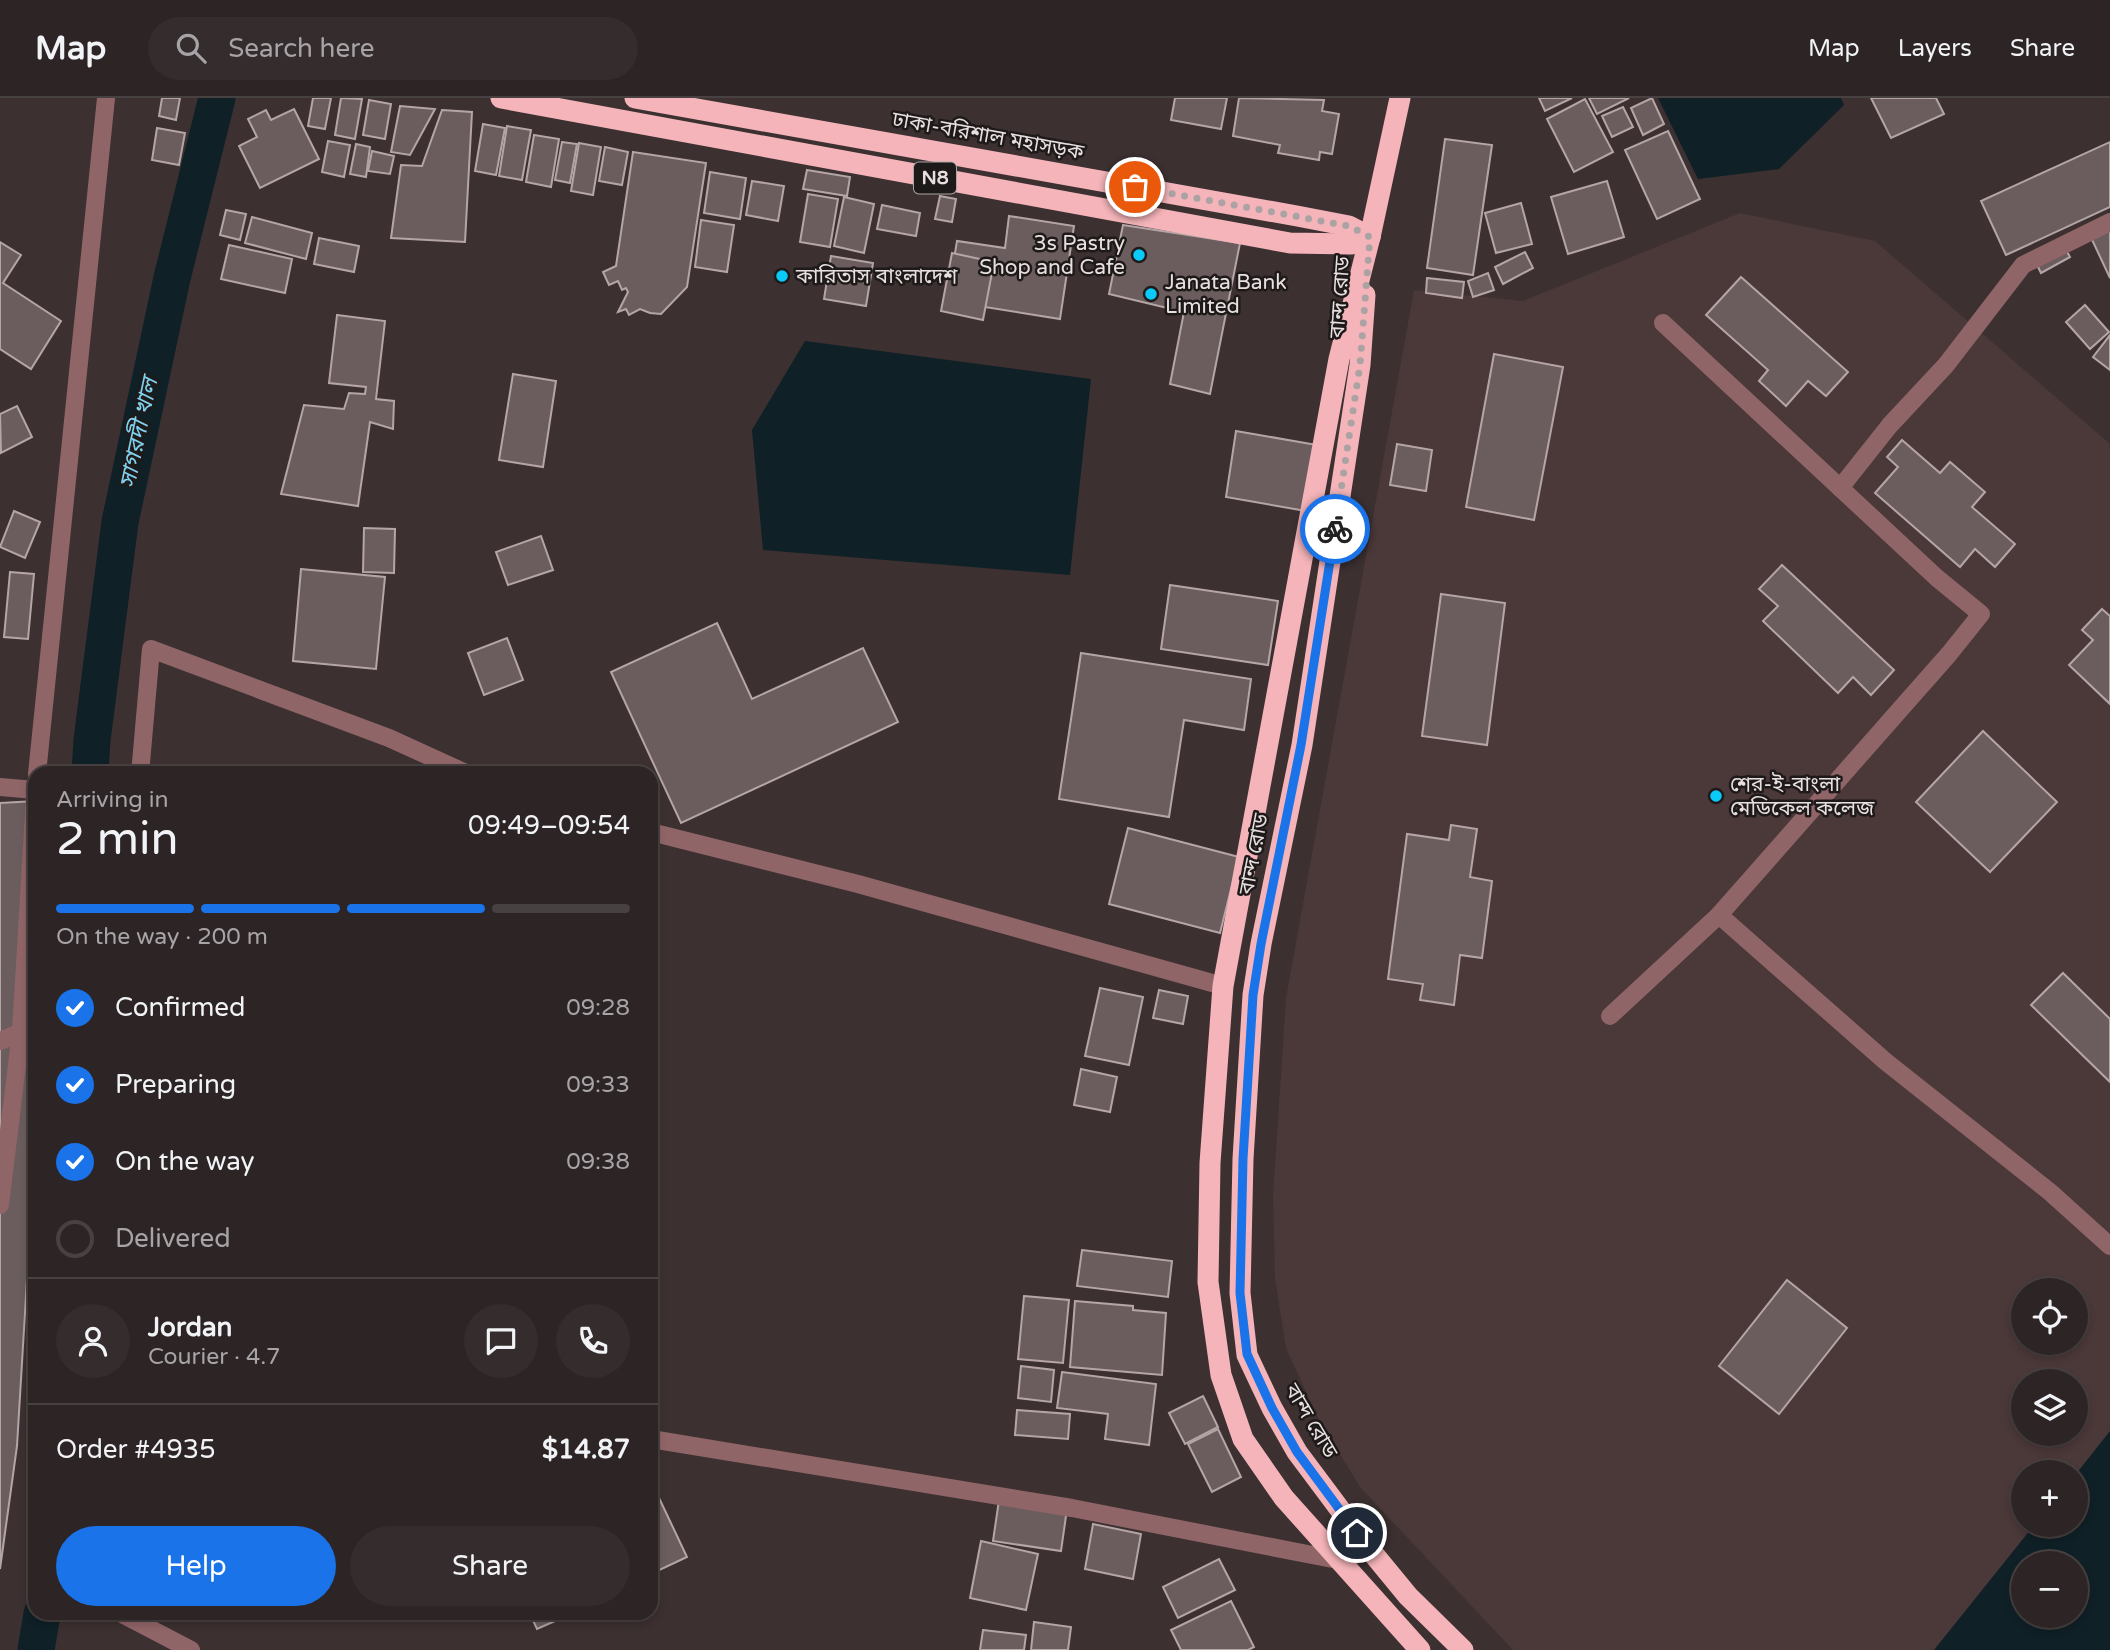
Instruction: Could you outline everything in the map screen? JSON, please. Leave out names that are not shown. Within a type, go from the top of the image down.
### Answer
[{"type":"highway","name":"N8","points":[[501,98],[1290,243],[1352,244],[1370,237]]},
{"type":"highway","points":[[1370,237],[1401,98]]},
{"type":"highway","name":"ঢাকা-বরিশাল মহাসড়ক","points":[[643,99],[1297,216],[1349,226],[1370,237]]},
{"type":"highway","name":"বান্দ রোড","points":[[1370,237],[1339,359],[1223,986],[1210,1163],[1208,1282],[1221,1375],[1243,1439],[1284,1498],[1420,1650]]},
{"type":"highway","name":"বান্দ রোড","points":[[1370,237],[1360,365],[1354,406],[1301,745],[1253,995],[1243,1159],[1240,1293],[1247,1354],[1272,1408],[1297,1452],[1401,1587],[1463,1650]]},
{"type":"street","points":[[38,766],[106,98]]},
{"type":"street","points":[[1840,488],[1890,425],[1947,365],[2022,265],[2110,222]]},
{"type":"street","points":[[1610,1016],[1719,915],[1950,654],[1981,614],[1937,578],[1663,323]]},
{"type":"street","points":[[141,766],[151,649],[389,738],[450,766]]},
{"type":"street","points":[[0,787],[28,789]]},
{"type":"street","points":[[658,834],[858,884],[1223,986]]},
{"type":"street","points":[[0,1205],[21,1032],[28,914]]},
{"type":"street","points":[[1719,915],[1885,1061],[2050,1192],[2110,1246]]},
{"type":"street","points":[[0,1041],[21,1032]]},
{"type":"street","points":[[658,1440],[1072,1508],[1338,1560]]},
{"type":"street","points":[[134,1620],[191,1650]]},
{"type":"shaded area","points":[[1658,98],[1841,98],[1844,105],[1779,169],[1698,179]]},
{"type":"shaded area","name":"শের-ই-বাংলা মেডিকেল কলেজ","points":[[1740,213],[1875,241],[2110,444],[2110,1650],[1513,1650],[1360,1487],[1319,1420],[1286,1348],[1275,1279],[1273,1196],[1286,998],[1414,290],[1523,301]]},
{"type":"shaded area","points":[[805,341],[1091,379],[1070,575],[763,550],[752,430]]},
{"type":"shaded area","points":[[2110,1431],[2110,1650],[1934,1650],[2011,1554],[2011,1628],[2088,1628],[2088,1551],[2013,1551],[2025,1537],[2088,1537],[2087,1460]]},
{"type":"building","points":[[162,98],[180,98],[176,120],[159,116]]},
{"type":"building","points":[[313,98],[331,98],[325,129],[308,126]]},
{"type":"building","points":[[341,98],[362,99],[355,139],[335,135]]},
{"type":"building","points":[[1175,98],[1227,98],[1221,129],[1171,120]]},
{"type":"building","points":[[1239,98],[1324,100],[1322,111],[1339,114],[1332,154],[1320,152],[1319,160],[1278,153],[1280,145],[1233,136]]},
{"type":"building","points":[[1539,98],[1572,98],[1545,111]]},
{"type":"building","points":[[1589,98],[1629,98],[1597,114]]},
{"type":"building","points":[[1652,98],[1664,124],[1643,135],[1631,108]]},
{"type":"building","points":[[1871,98],[1936,98],[1944,114],[1891,138]]},
{"type":"building","points":[[1585,99],[1613,152],[1574,172],[1547,119]]},
{"type":"building","points":[[369,100],[391,104],[385,139],[363,135]]},
{"type":"building","points":[[400,106],[435,109],[410,155],[391,152]]},
{"type":"building","points":[[1623,107],[1633,127],[1612,137],[1602,116]]},
{"type":"building","points":[[294,109],[319,159],[260,188],[239,146],[257,137],[248,119],[266,110],[271,120]]},
{"type":"building","points":[[442,110],[472,112],[465,242],[391,238],[401,165],[422,166]]},
{"type":"building","points":[[483,124],[505,128],[496,175],[475,171]]},
{"type":"building","points":[[507,126],[531,130],[522,180],[499,176]]},
{"type":"building","points":[[157,128],[185,133],[179,165],[152,160]]},
{"type":"building","points":[[1668,131],[1700,199],[1657,219],[1625,150]]},
{"type":"building","points":[[534,135],[559,139],[551,187],[526,182]]},
{"type":"building","points":[[1445,139],[1492,145],[1473,275],[1427,268]]},
{"type":"building","points":[[328,141],[350,145],[344,177],[322,172]]},
{"type":"building","points":[[562,142],[577,144],[570,183],[555,180]]},
{"type":"building","points":[[2110,142],[2110,207],[2006,255],[1981,201]]},
{"type":"building","points":[[579,143],[601,147],[593,195],[571,191]]},
{"type":"building","points":[[356,144],[370,147],[366,177],[350,174]]},
{"type":"building","points":[[605,147],[628,152],[622,185],[599,181]]},
{"type":"building","points":[[372,151],[394,156],[390,174],[368,171]]},
{"type":"building","points":[[633,152],[706,163],[687,287],[661,314],[640,309],[629,315],[626,309],[618,312],[628,292],[626,288],[622,290],[618,281],[609,285],[603,272],[616,266]]},
{"type":"building","points":[[807,170],[850,177],[847,196],[803,189]]},
{"type":"building","points":[[710,172],[746,178],[740,219],[704,213]]},
{"type":"building","points":[[752,181],[784,186],[778,221],[746,215]]},
{"type":"building","points":[[1607,181],[1624,237],[1568,254],[1551,197]]},
{"type":"building","points":[[808,194],[838,199],[830,247],[800,242]]},
{"type":"building","points":[[940,196],[956,199],[952,222],[935,219]]},
{"type":"building","points":[[844,197],[874,204],[864,253],[834,246]]},
{"type":"building","points":[[1521,203],[1532,244],[1496,253],[1485,213]]},
{"type":"building","points":[[882,205],[920,213],[916,236],[877,229]]},
{"type":"building","points":[[226,210],[246,214],[240,240],[220,235]]},
{"type":"building","points":[[1009,216],[1074,226],[1060,319],[947,301],[957,241],[1005,248]]},
{"type":"building","points":[[252,217],[312,233],[306,259],[245,243]]},
{"type":"building","points":[[2110,218],[2110,278],[2087,229]]},
{"type":"building","points":[[701,220],[734,225],[727,272],[695,267]]},
{"type":"building","points":[[1123,225],[1240,243],[1210,394],[1170,384],[1184,312],[1109,294]]},
{"type":"building","points":[[319,238],[359,246],[354,272],[314,264]]},
{"type":"building","points":[[2061,241],[2070,257],[2041,273],[2033,257]]},
{"type":"building","points":[[0,242],[21,255],[3,283],[61,321],[31,369],[0,349]]},
{"type":"building","points":[[229,245],[292,259],[285,293],[221,279]]},
{"type":"building","points":[[1525,252],[1533,268],[1503,284],[1495,267]]},
{"type":"building","points":[[952,253],[994,262],[983,320],[941,311]]},
{"type":"building","points":[[831,256],[873,263],[866,306],[824,299]]},
{"type":"building","points":[[1488,273],[1494,290],[1473,297],[1468,281]]},
{"type":"building","points":[[1741,277],[1848,372],[1826,396],[1808,381],[1786,406],[1759,381],[1768,370],[1706,315]]},
{"type":"building","points":[[1427,278],[1464,282],[1462,298],[1426,293]]},
{"type":"building","points":[[2085,305],[2109,332],[2090,349],[2066,322]]},
{"type":"building","points":[[337,315],[385,321],[376,399],[394,401],[393,429],[370,422],[358,506],[281,494],[304,405],[344,409],[349,393],[365,394],[366,387],[329,383]]},
{"type":"building","points":[[2110,335],[2110,370],[2093,357]]},
{"type":"building","points":[[1494,354],[1563,367],[1534,520],[1466,507]]},
{"type":"building","points":[[513,374],[556,381],[543,467],[499,460]]},
{"type":"building","points":[[17,406],[32,437],[1,453],[0,414]]},
{"type":"building","points":[[1236,431],[1317,445],[1306,511],[1226,497]]},
{"type":"building","points":[[1902,440],[1940,473],[1950,462],[1985,492],[1972,507],[2015,544],[1995,567],[1975,549],[1960,567],[1875,493],[1898,467],[1887,457]]},
{"type":"building","points":[[1397,444],[1432,450],[1426,491],[1390,485]]},
{"type":"building","points":[[14,511],[40,522],[25,558],[0,547]]},
{"type":"building","points":[[364,528],[395,529],[394,573],[363,572]]},
{"type":"building","points":[[541,536],[553,570],[508,585],[496,552]]},
{"type":"building","points":[[1782,565],[1894,670],[1871,695],[1853,677],[1838,693],[1763,621],[1778,606],[1759,589]]},
{"type":"building","points":[[301,569],[385,577],[376,669],[293,661]]},
{"type":"building","points":[[10,572],[34,574],[28,639],[4,637]]},
{"type":"building","points":[[1170,585],[1278,601],[1268,665],[1161,649]]},
{"type":"building","points":[[1441,594],[1505,603],[1487,745],[1422,736]]},
{"type":"building","points":[[2102,609],[2110,616],[2110,704],[2069,665],[2093,640],[2082,630]]},
{"type":"building","points":[[717,623],[752,699],[863,648],[898,722],[681,823],[658,773],[658,766],[655,766],[611,672]]},
{"type":"building","points":[[507,638],[523,680],[484,695],[468,653]]},
{"type":"building","points":[[1081,653],[1251,679],[1244,730],[1184,720],[1169,817],[1059,799]]},
{"type":"building","points":[[1983,731],[2057,802],[1990,872],[1916,802]]},
{"type":"building","points":[[28,801],[28,1263],[17,1446],[0,1569],[0,803]]},
{"type":"building","points":[[1451,825],[1477,829],[1470,877],[1492,881],[1482,958],[1460,955],[1454,1005],[1420,1000],[1423,984],[1388,979],[1407,834],[1449,840]]},
{"type":"building","points":[[1128,828],[1239,857],[1220,933],[1109,904]]},
{"type":"building","points":[[2063,973],[2110,1019],[2110,1082],[2031,1005]]},
{"type":"building","points":[[1100,988],[1143,997],[1129,1065],[1085,1056]]},
{"type":"building","points":[[1159,990],[1188,996],[1183,1024],[1153,1018]]},
{"type":"building","points":[[1081,1069],[1117,1077],[1110,1112],[1074,1105]]},
{"type":"building","points":[[1082,1250],[1172,1261],[1168,1297],[1077,1286]]},
{"type":"building","points":[[1787,1280],[1847,1328],[1779,1414],[1719,1366]]},
{"type":"building","points":[[1024,1296],[1069,1300],[1063,1363],[1018,1359]]},
{"type":"building","points":[[1075,1301],[1133,1306],[1133,1310],[1166,1313],[1162,1375],[1070,1367]]},
{"type":"building","points":[[1021,1366],[1054,1370],[1051,1402],[1018,1398]]},
{"type":"building","points":[[1062,1372],[1156,1384],[1149,1445],[1105,1439],[1108,1414],[1057,1408]]},
{"type":"building","points":[[1203,1396],[1218,1427],[1185,1444],[1169,1413]]},
{"type":"building","points":[[1017,1410],[1070,1414],[1068,1439],[1015,1435]]},
{"type":"building","points":[[1218,1429],[1241,1477],[1212,1492],[1188,1444]]},
{"type":"building","points":[[658,1496],[687,1557],[658,1571]]},
{"type":"building","points":[[999,1500],[1067,1509],[1061,1551],[993,1541]]},
{"type":"building","points":[[1093,1524],[1141,1534],[1133,1579],[1085,1569]]},
{"type":"building","points":[[981,1541],[1038,1554],[1026,1610],[970,1598]]},
{"type":"building","points":[[1219,1559],[1235,1590],[1178,1618],[1163,1587]]},
{"type":"building","points":[[1231,1601],[1254,1647],[1248,1650],[1181,1650],[1171,1630]]},
{"type":"building","points":[[533,1620],[557,1620],[537,1629]]},
{"type":"building","points":[[1034,1622],[1071,1627],[1068,1650],[1031,1650]]},
{"type":"building","points":[[983,1630],[1026,1635],[1024,1650],[980,1650]]},
{"type":"waterway","name":"সাগরদী খাল","points":[[90,766],[120,522],[172,278],[217,98]]},
{"type":"waterway","name":"সাগরদী খাল","points":[[36,1650],[41,1620]]},
{"type":"way so far","points":[[1135,187],[1349,226],[1370,237],[1360,365],[1335,529]]},
{"type":"place","name":"3s Pastry Shop and Cafe","points":[[1139,255]]},
{"type":"place","name":"কারিতাস বাংলাদেশ","points":[[782,276]]},
{"type":"place","name":"Janata Bank Limited","points":[[1151,294]]},
{"type":"place","name":"শের-ই-বাংলা মেডিকেল কলেজ","points":[[1716,796]]},
{"type":"route","points":[[1335,529],[1301,745],[1253,995],[1243,1159],[1240,1293],[1247,1354],[1272,1408],[1297,1452],[1357,1533]]}]
